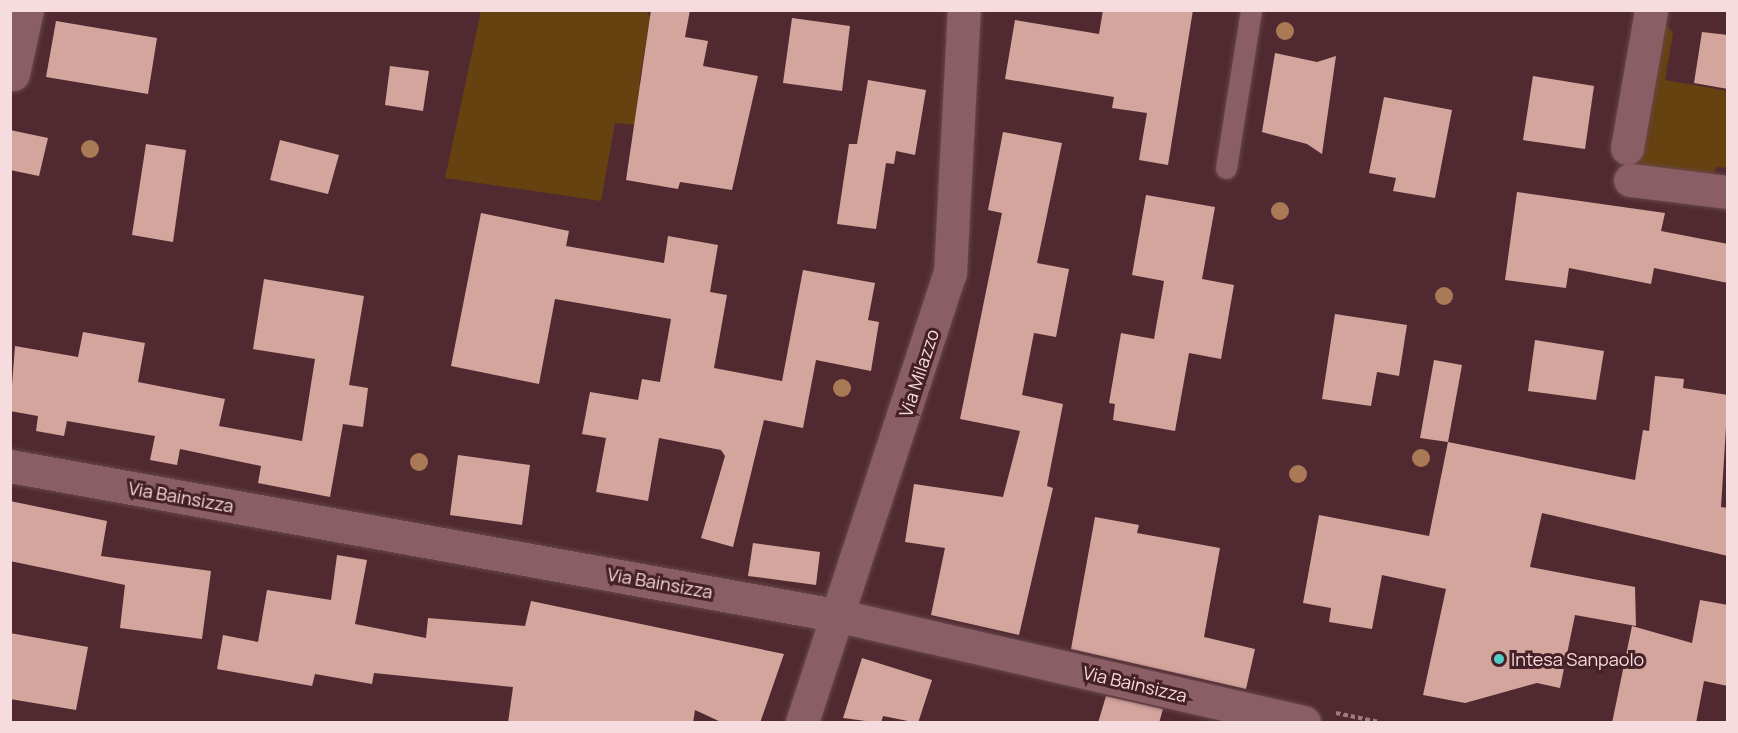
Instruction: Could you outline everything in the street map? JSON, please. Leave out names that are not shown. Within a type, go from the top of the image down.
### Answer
[{"type":"street","points":[[13,74],[27,10]]},
{"type":"street","name":"Via Milazzo","points":[[802,723],[840,616],[950,273],[964,10]]},
{"type":"street","points":[[1651,10],[1629,164],[1728,192]]},
{"type":"street","name":"Via Bainsizza","points":[[10,466],[840,616],[1304,723]]},
{"type":"lane","points":[[1226,168],[1251,10]]},
{"type":"shaded area","points":[[481,11],[646,11],[650,17],[639,84],[698,96],[678,129],[615,123],[601,201],[445,178]]},
{"type":"shaded area","points":[[1664,22],[1673,33],[1665,80],[1727,91],[1727,168],[1716,167],[1712,180],[1633,169],[1655,30]]},
{"type":"building","points":[[651,10],[690,10],[685,37],[708,41],[703,66],[758,76],[732,190],[680,182],[678,189],[626,180]]},
{"type":"building","points":[[1103,10],[1193,10],[1168,165],[1139,160],[1147,113],[1112,108],[1114,97],[1005,79],[1015,20],[1099,34]]},
{"type":"building","points":[[792,18],[850,26],[842,91],[783,83]]},
{"type":"building","points":[[56,21],[157,38],[148,94],[46,77]]},
{"type":"building","points":[[1702,32],[1728,35],[1728,89],[1694,83]]},
{"type":"building","points":[[1275,53],[1317,62],[1336,56],[1322,154],[1307,144],[1262,132]]},
{"type":"building","points":[[390,66],[429,71],[423,111],[385,105]]},
{"type":"building","points":[[1533,76],[1594,86],[1585,149],[1523,140]]},
{"type":"building","points":[[868,80],[926,90],[915,155],[896,151],[894,164],[886,163],[876,229],[837,224],[849,144],[857,144]]},
{"type":"building","points":[[1384,97],[1452,110],[1435,198],[1393,191],[1396,178],[1369,173]]},
{"type":"building","points":[[10,130],[48,138],[39,176],[10,170]]},
{"type":"building","points":[[1003,132],[1062,143],[1037,263],[1069,269],[1056,337],[1034,333],[1022,395],[1063,404],[1047,486],[1053,488],[1019,635],[931,615],[945,548],[905,542],[914,484],[1003,497],[1020,431],[960,419],[1002,213],[988,210]]},
{"type":"building","points":[[280,140],[339,155],[328,194],[270,180]]},
{"type":"building","points":[[146,144],[186,150],[173,242],[132,235]]},
{"type":"building","points":[[1517,192],[1665,213],[1661,231],[1728,244],[1728,283],[1654,268],[1651,284],[1569,268],[1566,288],[1505,280]]},
{"type":"building","points":[[1146,195],[1215,207],[1202,279],[1234,285],[1221,359],[1189,353],[1175,431],[1113,420],[1115,404],[1109,403],[1121,333],[1154,339],[1164,281],[1132,275]]},
{"type":"building","points":[[481,213],[569,231],[566,246],[664,263],[668,236],[718,245],[710,292],[727,295],[714,368],[782,381],[803,270],[875,283],[868,320],[879,322],[871,371],[816,360],[803,428],[764,420],[733,547],[701,538],[725,456],[721,450],[659,438],[648,501],[596,492],[606,438],[582,434],[590,392],[638,400],[642,379],[660,382],[671,319],[555,299],[539,384],[451,366]]},
{"type":"building","points":[[264,279],[364,296],[349,385],[368,388],[363,427],[343,424],[330,497],[258,483],[261,466],[180,449],[177,465],[150,460],[155,436],[67,421],[64,436],[36,431],[38,416],[10,411],[15,346],[78,357],[83,332],[145,343],[138,382],[225,399],[219,426],[302,441],[315,359],[253,349]]},
{"type":"building","points":[[1335,314],[1407,325],[1399,376],[1377,372],[1371,406],[1322,399]]},
{"type":"building","points":[[1535,340],[1604,351],[1596,400],[1528,391]]},
{"type":"building","points":[[1434,360],[1462,365],[1448,442],[1420,438]]},
{"type":"building","points":[[1655,376],[1684,379],[1683,388],[1728,395],[1721,507],[1728,508],[1728,556],[1542,513],[1530,567],[1635,587],[1636,626],[1575,615],[1560,688],[1537,683],[1465,703],[1423,695],[1446,589],[1382,575],[1372,629],[1329,622],[1331,608],[1303,603],[1319,515],[1429,536],[1448,442],[1635,480],[1643,430],[1649,431]]},
{"type":"building","points":[[458,455],[530,465],[522,525],[450,515]]},
{"type":"building","points":[[10,501],[107,521],[101,556],[211,571],[202,639],[120,628],[125,585],[10,561]]},
{"type":"building","points":[[1095,517],[1139,525],[1137,533],[1220,548],[1204,637],[1255,649],[1246,689],[1071,649]]},
{"type":"building","points":[[753,543],[820,552],[816,585],[748,576]]},
{"type":"building","points":[[337,555],[367,560],[355,624],[426,638],[428,618],[525,626],[531,601],[784,654],[760,723],[723,723],[695,710],[693,723],[508,723],[513,687],[374,673],[372,684],[315,674],[312,686],[217,669],[223,635],[258,642],[267,590],[331,600]]},
{"type":"building","points":[[1700,600],[1728,605],[1728,686],[1704,681],[1696,723],[1612,723],[1632,626],[1692,643]]},
{"type":"building","points":[[10,633],[88,647],[76,710],[10,699]]},
{"type":"building","points":[[862,658],[932,680],[918,723],[883,716],[881,723],[843,718]]},
{"type":"building","points":[[1106,696],[1163,709],[1159,723],[1098,723]]},
{"type":"place","name":"Intesa Sanpaolo","points":[[1499,659]]}]
